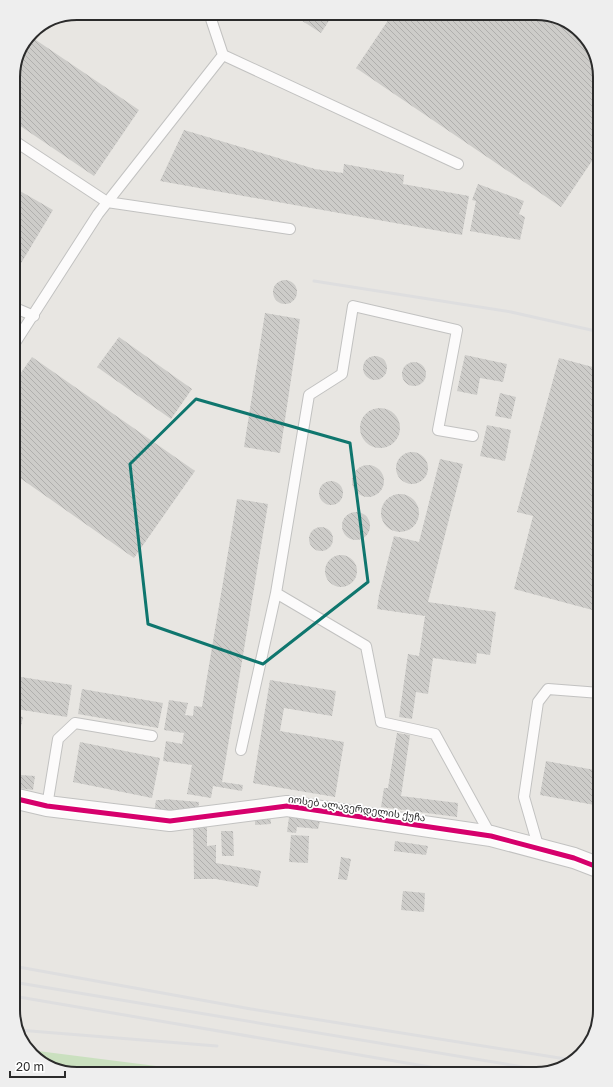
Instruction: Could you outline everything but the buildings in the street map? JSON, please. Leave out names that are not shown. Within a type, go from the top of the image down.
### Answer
[{"type":"street","name":"იოსებ ალავერდელის ქუჩა","points":[[20,800],[47,806],[170,821],[287,806],[491,836],[574,858],[593,865]]},
{"type":"lane","points":[[211,20],[223,56],[458,164]]},
{"type":"lane","points":[[20,336],[107,202],[223,56]]},
{"type":"lane","points":[[20,145],[107,202],[290,229]]},
{"type":"lane","points":[[241,750],[276,593],[309,395],[342,374],[353,306],[457,330],[438,430],[472,436]]},
{"type":"lane","points":[[20,310],[34,316]]},
{"type":"lane","points":[[276,593],[366,646],[381,722],[435,734],[491,836]]},
{"type":"lane","points":[[539,848],[524,797],[538,702],[548,689],[593,692]]},
{"type":"lane","points":[[47,806],[58,739],[75,724],[152,736]]},
{"type":"highlighted area","points":[[196,399],[350,443],[368,582],[263,664],[148,624],[130,464]]},
{"type":"green space","points":[[38,1051],[164,1067],[66,1066],[52,1061]]},
{"type":"railway","points":[[314,281],[511,312],[593,330]]},
{"type":"railway","points":[[20,967],[251,1009],[565,1059]]},
{"type":"railway","points":[[20,983],[523,1067]]},
{"type":"railway","points":[[20,997],[430,1067]]},
{"type":"railway","points":[[24,1030],[217,1046]]},
{"type":"cycle path","points":[[20,800],[47,806],[170,821],[287,806],[491,836],[574,858],[593,865]]}]
